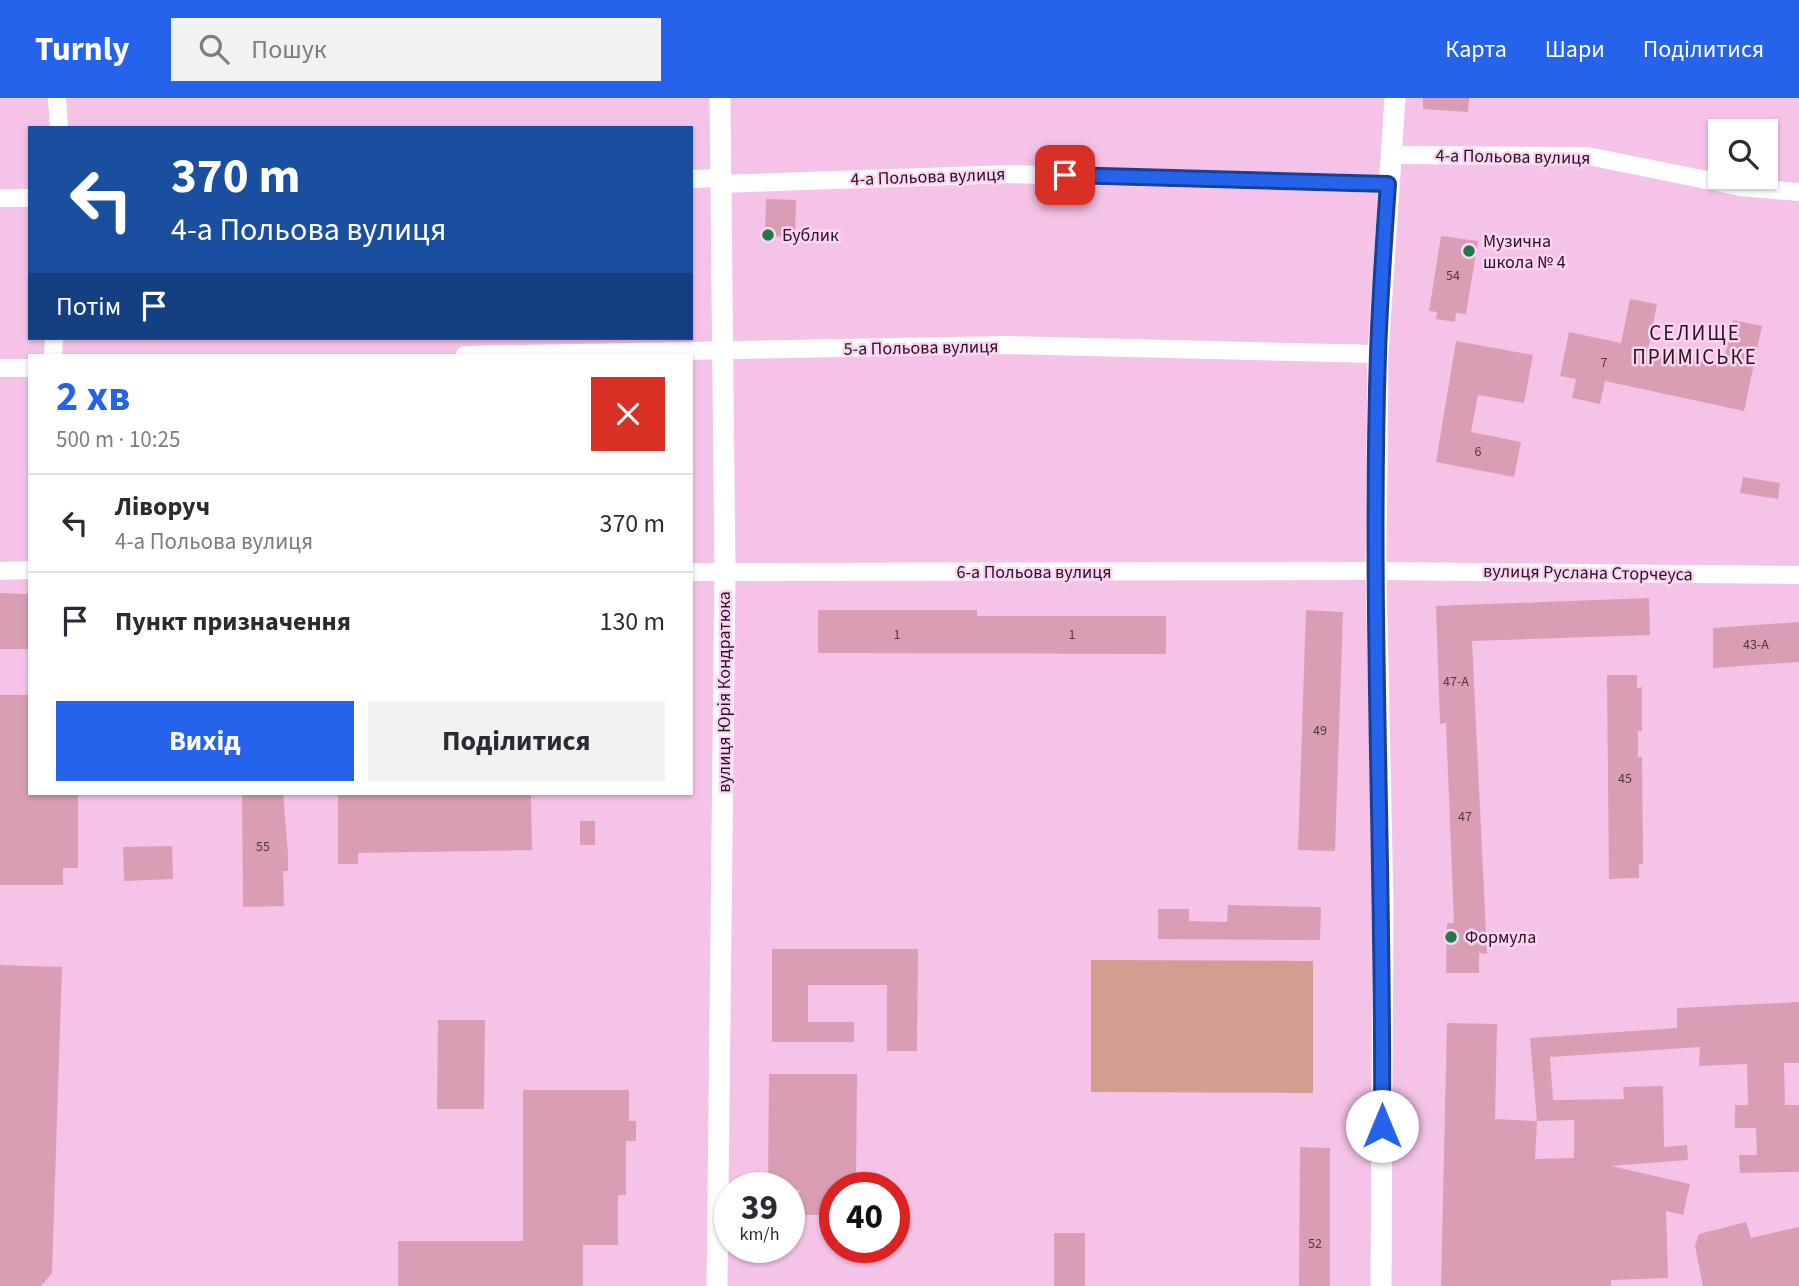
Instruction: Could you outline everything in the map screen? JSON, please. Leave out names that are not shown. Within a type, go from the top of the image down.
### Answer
[{"type":"street","points":[[57,98],[59,126]]},
{"type":"street","name":"вулиця Юрія Кондратюка","points":[[718,1286],[724,572],[720,352],[720,98]]},
{"type":"street","points":[[1381,1286],[1383,904],[1376,571],[1378,354],[1395,98]]},
{"type":"street","name":"4-а Польова вулиця","points":[[1393,155],[1588,156],[1741,187],[1799,192]]},
{"type":"street","name":"4-а Польова вулиця","points":[[693,179],[720,181],[1011,174],[1388,184]]},
{"type":"street","points":[[0,198],[28,198]]},
{"type":"street","name":"5-а Польова вулиця","points":[[550,354],[1004,345],[1378,354]]},
{"type":"street","points":[[0,368],[28,369]]},
{"type":"street","points":[[0,571],[28,570]]},
{"type":"street","name":"6-а Польова вулиця","points":[[693,572],[1376,571]]},
{"type":"street","name":"вулиця Руслана Сторчеуса","points":[[1376,571],[1799,575]]},
{"type":"shaded area","points":[[1091,960],[1313,961],[1313,1093],[1091,1092]]},
{"type":"building","points":[[1423,98],[1469,98],[1468,112],[1423,109]]},
{"type":"building","points":[[766,199],[796,200],[795,237],[765,236]]},
{"type":"building","points":[[1441,236],[1478,241],[1466,314],[1456,313],[1455,322],[1436,319],[1437,312],[1429,311]]},
{"type":"building","points":[[1630,299],[1657,304],[1648,350],[1723,366],[1733,320],[1762,326],[1744,411],[1605,381],[1600,404],[1572,398],[1576,379],[1560,376],[1569,332],[1621,343]]},
{"type":"building","points":[[1456,341],[1533,355],[1524,403],[1478,395],[1471,432],[1521,442],[1514,477],[1436,462]]},
{"type":"building","points":[[1743,477],[1780,483],[1778,499],[1740,493]]},
{"type":"building","points":[[0,593],[28,594],[28,649],[0,649]]},
{"type":"building","points":[[1649,598],[1650,635],[1472,641],[1487,954],[1479,953],[1479,973],[1446,973],[1447,923],[1454,923],[1446,723],[1440,724],[1436,606]]},
{"type":"building","points":[[818,610],[977,610],[977,616],[1166,616],[1166,654],[818,653]]},
{"type":"building","points":[[1306,610],[1343,612],[1335,851],[1298,850]]},
{"type":"building","points":[[1799,622],[1799,662],[1713,668],[1713,628]]},
{"type":"building","points":[[1607,675],[1637,675],[1637,688],[1642,687],[1642,731],[1638,731],[1638,757],[1642,757],[1643,864],[1639,864],[1639,878],[1609,879]]},
{"type":"building","points":[[0,695],[28,695],[28,795],[78,795],[78,868],[63,868],[63,885],[0,885]]},
{"type":"building","points":[[242,795],[283,795],[288,853],[288,871],[283,871],[284,906],[243,907]]},
{"type":"building","points":[[338,795],[531,795],[532,850],[358,853],[358,864],[338,864]]},
{"type":"building","points":[[580,821],[595,821],[595,845],[580,845]]},
{"type":"building","points":[[172,846],[173,879],[124,881],[123,847]]},
{"type":"building","points":[[1228,905],[1321,907],[1320,940],[1158,939],[1158,909],[1189,909],[1189,921],[1227,922]]},
{"type":"building","points":[[772,949],[918,949],[917,1051],[887,1051],[887,985],[808,985],[808,1022],[854,1022],[854,1042],[772,1042]]},
{"type":"building","points":[[0,965],[62,967],[52,1273],[41,1286],[0,1286]]},
{"type":"building","points":[[1799,1002],[1799,1063],[1784,1063],[1785,1105],[1799,1105],[1799,1172],[1740,1173],[1739,1155],[1757,1155],[1756,1128],[1735,1128],[1735,1105],[1748,1105],[1747,1064],[1699,1066],[1700,1047],[1550,1057],[1553,1100],[1624,1099],[1623,1087],[1663,1086],[1664,1147],[1687,1145],[1688,1160],[1611,1166],[1690,1184],[1683,1215],[1666,1211],[1668,1278],[1611,1280],[1611,1286],[1441,1286],[1447,1023],[1497,1024],[1495,1119],[1537,1121],[1530,1038],[1677,1028],[1677,1008]],"holes":[[[1574,1120],[1574,1158],[1535,1159],[1537,1121]]]},
{"type":"building","points":[[438,1020],[485,1020],[484,1109],[437,1109]]},
{"type":"building","points":[[769,1074],[857,1074],[856,1172],[819,1172],[819,1215],[805,1215],[805,1172],[768,1172]]},
{"type":"building","points":[[523,1090],[629,1090],[629,1121],[636,1121],[636,1141],[626,1141],[626,1195],[618,1195],[618,1245],[583,1245],[583,1286],[398,1286],[398,1241],[523,1241]]},
{"type":"building","points":[[1300,1147],[1330,1148],[1330,1286],[1299,1286]]},
{"type":"building","points":[[1746,1222],[1751,1238],[1799,1227],[1799,1286],[1703,1286],[1695,1246],[1699,1234]]},
{"type":"building","points":[[1054,1233],[1085,1233],[1085,1286],[1054,1286]]},
{"type":"place","name":"Бублик","points":[[768,235]]},
{"type":"place","name":"Музична школа № 4","points":[[1469,251]]},
{"type":"place","name":"Формула","points":[[1451,937]]},
{"type":"district","name":"СЕЛИЩЕ ПРИМІСЬКЕ","points":[[1695,345]]},
{"type":"route","points":[[1065,175],[1388,184],[1378,354],[1376,571],[1383,904],[1382,1126]]}]
